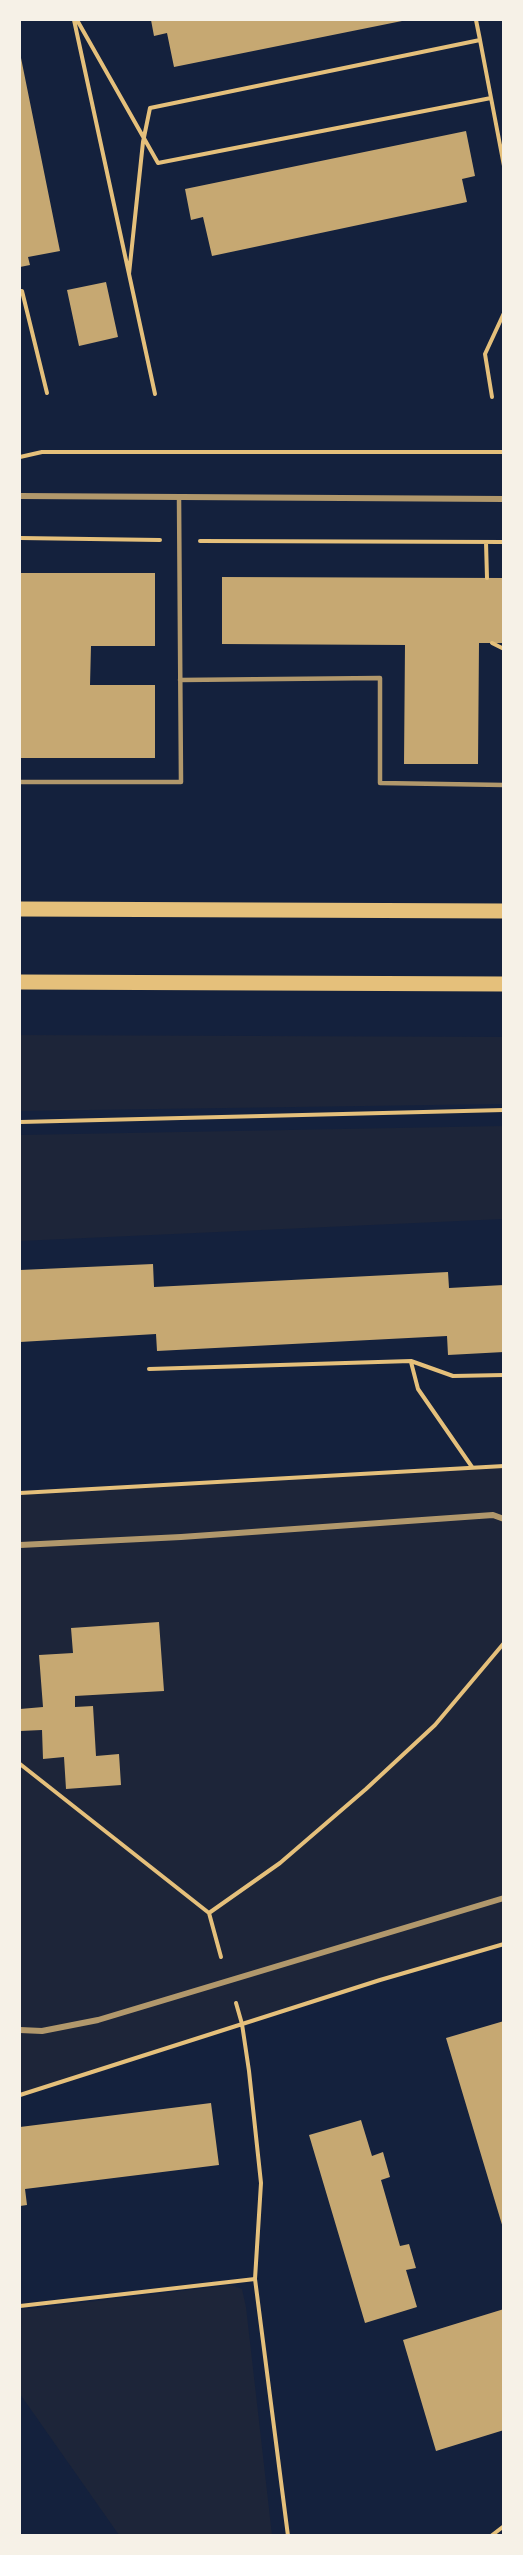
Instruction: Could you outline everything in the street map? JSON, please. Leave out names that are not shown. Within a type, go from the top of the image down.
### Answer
[{"type":"main road","points":[[20,909],[504,911]]},
{"type":"main road","points":[[20,982],[504,984]]},
{"type":"street","points":[[20,496],[504,499]]},
{"type":"street","points":[[20,1545],[181,1537],[493,1515],[504,1519]]},
{"type":"street","points":[[20,2030],[42,2031],[98,2020],[504,1898]]},
{"type":"lane","points":[[20,782],[181,782],[179,497]]},
{"type":"lane","points":[[180,680],[380,678],[380,783],[504,785]]},
{"type":"path","points":[[75,20],[143,142],[158,164],[490,98]]},
{"type":"path","points":[[75,20],[155,393]]},
{"type":"path","points":[[476,20],[504,166]]},
{"type":"path","points":[[129,274],[143,142],[150,108],[480,40]]},
{"type":"path","points":[[20,291],[22,291],[47,393]]},
{"type":"path","points":[[492,397],[485,354],[504,313]]},
{"type":"path","points":[[20,457],[54,452],[504,452]]},
{"type":"path","points":[[20,538],[504,542]]},
{"type":"path","points":[[486,542],[487,578]]},
{"type":"path","points":[[492,643],[504,649]]},
{"type":"path","points":[[20,1122],[504,1110]]},
{"type":"path","points":[[411,1361],[418,1389],[472,1467]]},
{"type":"path","points":[[149,1369],[411,1361],[453,1376],[504,1375]]},
{"type":"path","points":[[20,1493],[504,1466]]},
{"type":"path","points":[[209,1913],[280,1863],[375,1781],[435,1725],[504,1643]]},
{"type":"path","points":[[20,1764],[209,1913],[221,1957]]},
{"type":"path","points":[[20,2095],[504,1944]]},
{"type":"path","points":[[236,2003],[242,2024],[261,2183],[255,2279],[288,2535]]},
{"type":"path","points":[[20,2307],[255,2279]]},
{"type":"path","points":[[490,2535],[504,2526]]},
{"type":"shaded area","points":[[20,1035],[503,1037],[503,1104],[20,1111]]},
{"type":"shaded area","points":[[503,1126],[503,1219],[20,1241],[20,1135]]},
{"type":"shaded area","points":[[503,1466],[503,1944],[380,1980],[20,2095],[20,1493]]},
{"type":"shaded area","points":[[231,2285],[242,2289],[246,2307],[272,2535],[119,2535],[20,2394],[20,2310]]},
{"type":"building","points":[[151,20],[402,21],[174,67],[167,33],[154,36]]},
{"type":"building","points":[[20,53],[60,251],[28,257],[30,265],[20,267]]},
{"type":"building","points":[[466,131],[475,176],[462,179],[467,202],[212,256],[203,217],[191,220],[185,189]]},
{"type":"building","points":[[106,282],[118,337],[79,346],[67,290]]},
{"type":"building","points":[[20,573],[155,573],[155,646],[91,646],[90,685],[155,685],[155,758],[20,758]]},
{"type":"building","points":[[222,577],[504,578],[504,643],[479,643],[478,764],[404,764],[405,645],[222,644]]},
{"type":"building","points":[[153,1264],[154,1287],[448,1272],[449,1288],[504,1285],[504,1352],[448,1355],[447,1336],[157,1351],[156,1334],[20,1342],[20,1270]]},
{"type":"building","points":[[159,1622],[164,1691],[75,1696],[75,1707],[93,1706],[96,1756],[119,1754],[121,1785],[66,1789],[64,1757],[43,1759],[42,1730],[20,1731],[20,1709],[43,1707],[39,1655],[73,1653],[71,1628]]},
{"type":"building","points":[[504,2021],[504,2228],[503,2228],[446,2038]]},
{"type":"building","points":[[211,2103],[219,2165],[25,2189],[27,2205],[20,2206],[20,2127]]},
{"type":"building","points":[[361,2120],[372,2156],[383,2152],[390,2177],[381,2180],[400,2246],[409,2244],[416,2268],[406,2270],[417,2307],[365,2323],[309,2135]]},
{"type":"building","points":[[504,2309],[504,2430],[436,2451],[403,2340]]}]
